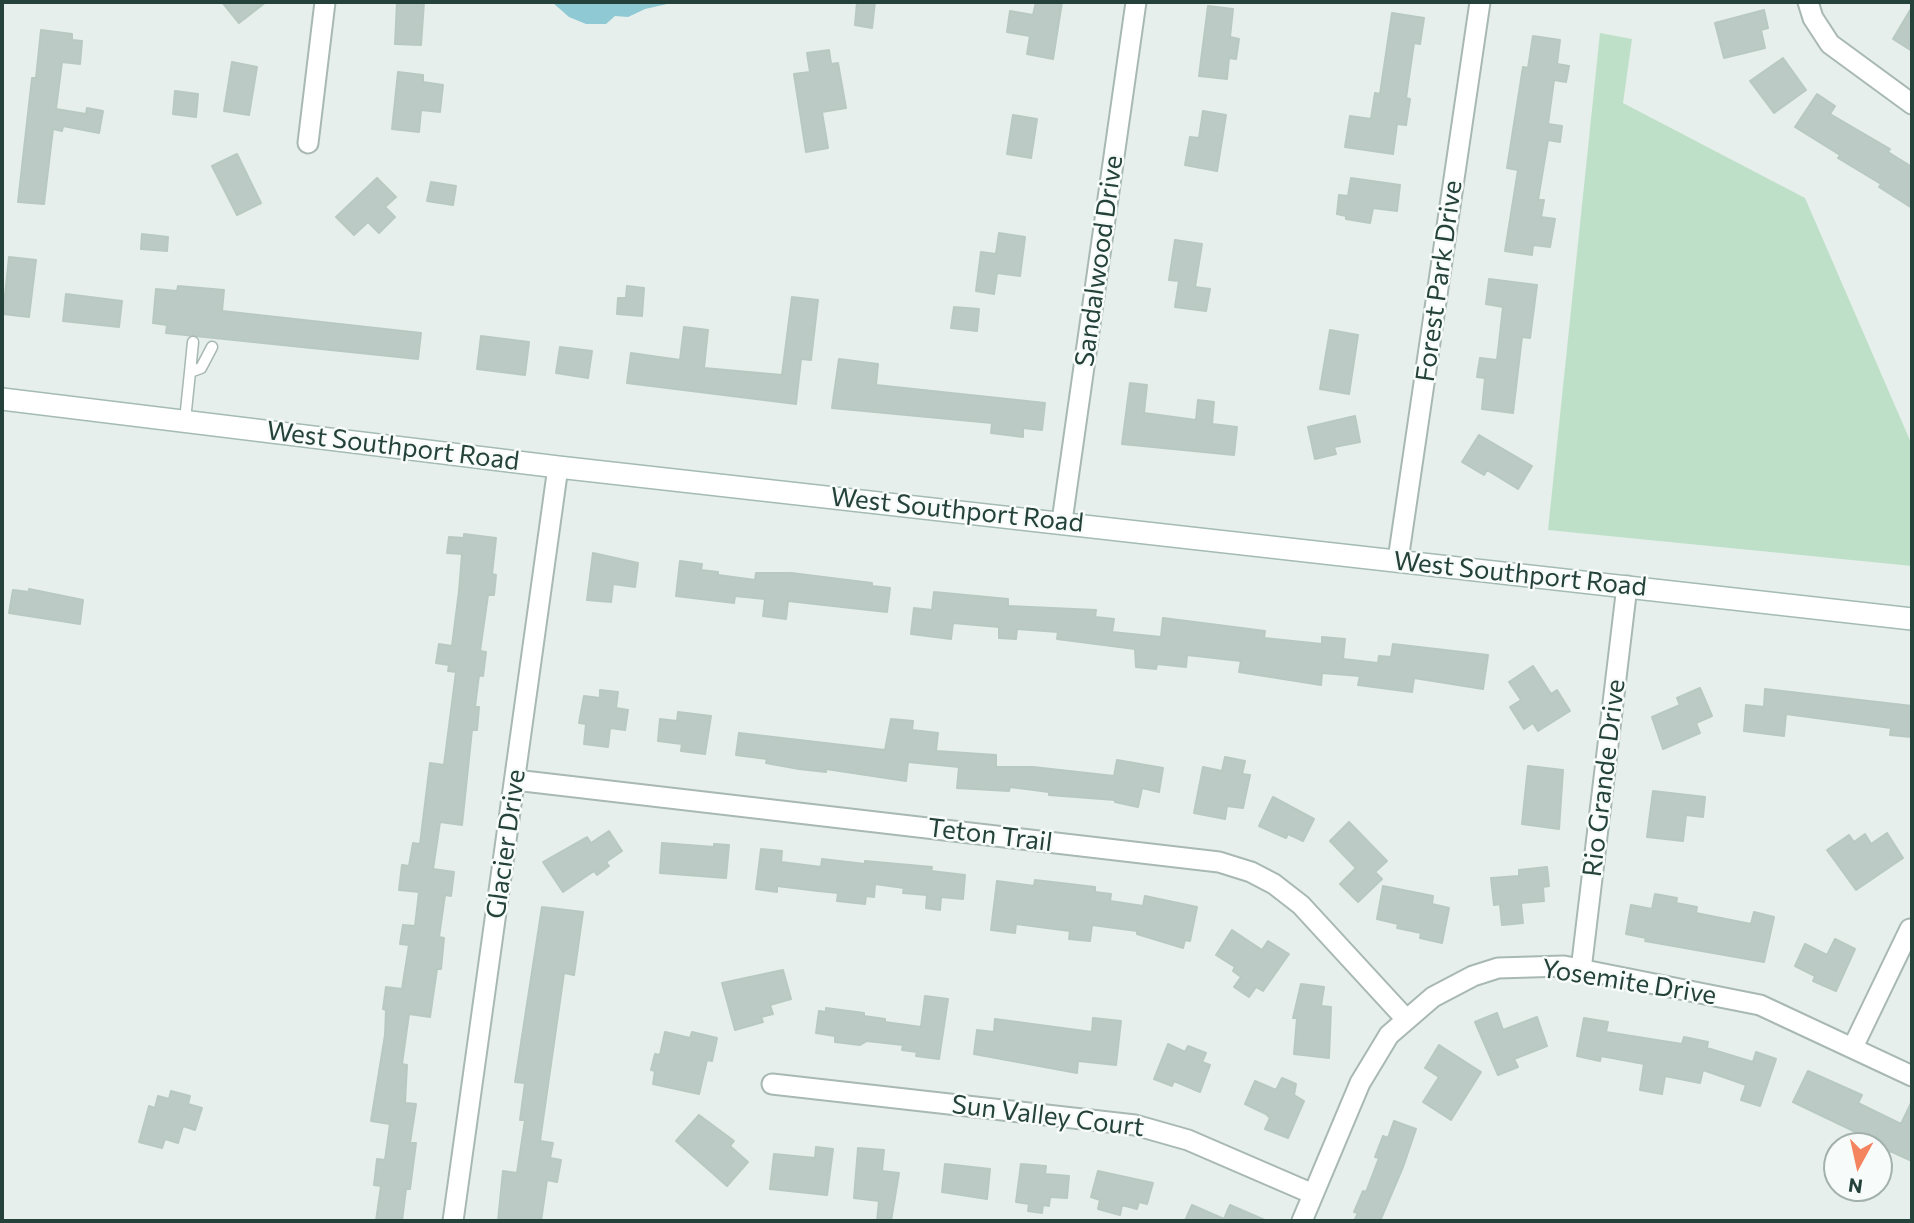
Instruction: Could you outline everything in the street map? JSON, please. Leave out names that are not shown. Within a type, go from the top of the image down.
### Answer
[{"type":"main road","name":"West Southport Road","points":[[2,399],[558,467],[1062,521],[1912,619]]},
{"type":"street","points":[[308,143],[325,2]]},
{"type":"street","name":"Sandalwood Drive","points":[[1062,521],[1136,2]]},
{"type":"street","name":"Forest Park Drive","points":[[1398,560],[1480,2]]},
{"type":"street","points":[[1808,2],[1813,18],[1830,44],[1912,104]]},
{"type":"street","name":"Glacier Drive","points":[[453,1221],[558,467]]},
{"type":"street","name":"Rio Grande Drive","points":[[1581,970],[1627,586]]},
{"type":"street","name":"Teton Trail","points":[[514,780],[1219,862],[1251,872],[1274,884],[1301,905],[1405,1018]]},
{"type":"street","points":[[1853,1047],[1910,929]]},
{"type":"street","name":"Yosemite Drive","points":[[1302,1221],[1367,1068],[1384,1041],[1405,1018],[1426,1001],[1456,984],[1498,968],[1548,965],[1760,1005],[1912,1076]]},
{"type":"street","name":"Sun Valley Court","points":[[772,1084],[1135,1125],[1188,1140],[1313,1194]]},
{"type":"lane","points":[[185,421],[193,342]]},
{"type":"lane","points":[[190,372],[201,368],[212,347]]},
{"type":"green space","points":[[1600,33],[1632,39],[1623,103],[1805,198],[1912,445],[1912,566],[1548,530]]},
{"type":"water","points":[[552,2],[676,2],[645,9],[628,17],[615,16],[606,24],[586,24],[569,17]]},
{"type":"building","points":[[222,2],[266,2],[239,23]]},
{"type":"building","points":[[397,2],[424,2],[421,45],[395,44]]},
{"type":"building","points":[[857,2],[875,2],[872,28],[855,25]]},
{"type":"building","points":[[1036,2],[1062,2],[1053,59],[1027,54],[1030,36],[1007,32],[1010,11],[1033,15]]},
{"type":"building","points":[[1208,6],[1233,9],[1230,37],[1239,39],[1236,59],[1229,58],[1227,79],[1199,76]]},
{"type":"building","points":[[1912,7],[1912,51],[1893,39]]},
{"type":"building","points":[[1764,10],[1768,28],[1761,30],[1765,48],[1724,58],[1715,23]]},
{"type":"building","points":[[1392,13],[1424,18],[1420,44],[1414,43],[1406,98],[1410,99],[1406,125],[1397,124],[1393,154],[1345,147],[1350,116],[1371,119],[1375,93],[1380,94]]},
{"type":"building","points":[[41,30],[72,34],[72,40],[82,41],[80,64],[62,62],[56,109],[86,114],[87,108],[103,111],[99,133],[63,126],[62,131],[53,129],[44,204],[18,202],[32,78],[36,78]]},
{"type":"building","points":[[1533,36],[1560,40],[1557,64],[1569,66],[1566,82],[1554,80],[1548,124],[1562,126],[1560,142],[1548,140],[1538,200],[1544,200],[1541,217],[1555,219],[1550,247],[1533,245],[1532,255],[1505,251],[1518,170],[1507,168],[1523,67],[1528,68]]},
{"type":"building","points":[[829,50],[831,64],[838,63],[846,108],[822,112],[828,148],[806,152],[794,74],[810,72],[807,53]]},
{"type":"building","points":[[1783,58],[1806,90],[1774,113],[1750,81]]},
{"type":"building","points":[[232,62],[257,67],[249,115],[224,111]]},
{"type":"building","points":[[398,72],[423,75],[423,82],[443,85],[440,112],[421,110],[419,132],[392,129]]},
{"type":"building","points":[[175,91],[198,94],[196,117],[173,114]]},
{"type":"building","points":[[1817,94],[1835,106],[1830,114],[1890,149],[1888,152],[1912,167],[1912,208],[1879,187],[1881,184],[1838,158],[1840,155],[1795,127]]},
{"type":"building","points":[[1203,111],[1226,115],[1217,171],[1185,165],[1190,137],[1199,138]]},
{"type":"building","points":[[1013,115],[1037,119],[1031,158],[1007,154]]},
{"type":"building","points":[[237,154],[261,203],[237,215],[212,166]]},
{"type":"building","points":[[377,178],[396,197],[385,207],[395,217],[379,233],[368,222],[354,235],[336,217]]},
{"type":"building","points":[[1351,178],[1400,185],[1397,211],[1373,208],[1370,223],[1346,219],[1346,216],[1337,214],[1339,195],[1348,196]]},
{"type":"building","points":[[431,182],[456,186],[453,205],[427,201]]},
{"type":"building","points":[[999,233],[1025,237],[1020,276],[997,273],[994,294],[976,291],[981,252],[996,254]]},
{"type":"building","points":[[142,234],[168,237],[167,251],[141,249]]},
{"type":"building","points":[[1175,240],[1202,244],[1195,287],[1210,289],[1206,311],[1175,307],[1179,281],[1169,280]]},
{"type":"building","points":[[9,257],[36,260],[29,317],[3,314]]},
{"type":"building","points":[[1489,279],[1537,285],[1530,338],[1522,337],[1513,413],[1482,409],[1485,378],[1477,377],[1480,358],[1497,360],[1503,307],[1486,304]]},
{"type":"building","points":[[178,286],[224,290],[222,311],[421,333],[418,359],[166,333],[167,325],[153,323],[156,289],[177,291]]},
{"type":"building","points":[[627,286],[644,288],[642,316],[617,314],[618,298],[626,298]]},
{"type":"building","points":[[66,294],[122,301],[119,327],[63,321]]},
{"type":"building","points":[[792,297],[818,300],[811,360],[801,359],[796,404],[627,383],[631,353],[680,360],[684,327],[708,330],[704,368],[782,375]]},
{"type":"building","points":[[954,307],[979,309],[977,331],[951,328]]},
{"type":"building","points":[[1330,330],[1358,335],[1349,394],[1320,389]]},
{"type":"building","points":[[481,336],[529,342],[525,375],[477,369]]},
{"type":"building","points":[[560,347],[592,351],[588,378],[556,373]]},
{"type":"building","points":[[839,359],[878,364],[876,385],[1045,403],[1042,430],[1023,428],[1023,437],[991,433],[992,423],[832,408]]},
{"type":"building","points":[[1130,383],[1147,385],[1144,413],[1196,420],[1198,400],[1214,402],[1212,424],[1237,427],[1234,455],[1122,444]]},
{"type":"building","points":[[1355,416],[1360,442],[1334,447],[1336,454],[1315,459],[1308,427]]},
{"type":"building","points":[[1479,435],[1532,466],[1518,489],[1487,470],[1484,475],[1462,462]]},
{"type":"building","points":[[464,534],[496,538],[492,574],[496,575],[494,595],[488,595],[480,651],[486,652],[483,676],[479,675],[475,707],[479,707],[477,730],[472,730],[462,825],[440,822],[433,869],[454,872],[451,896],[445,895],[439,937],[444,938],[441,969],[437,969],[430,1017],[409,1014],[402,1064],[407,1065],[405,1103],[416,1104],[410,1143],[416,1143],[410,1189],[406,1189],[402,1221],[376,1221],[381,1186],[374,1185],[377,1159],[385,1160],[390,1124],[371,1121],[385,1035],[386,1010],[383,1009],[386,987],[402,989],[409,945],[400,944],[403,925],[415,926],[419,892],[399,890],[402,865],[409,866],[413,843],[420,844],[430,763],[444,765],[456,672],[448,671],[449,665],[436,663],[439,644],[452,646],[459,591],[462,554],[447,553],[449,537],[464,538]]},
{"type":"building","points":[[593,553],[638,563],[635,587],[613,584],[611,602],[587,600]]},
{"type":"building","points":[[680,561],[702,564],[701,570],[718,572],[718,575],[755,580],[756,573],[791,573],[872,583],[872,586],[890,588],[887,612],[788,601],[786,619],[763,616],[765,599],[735,596],[734,603],[676,596]]},
{"type":"building","points":[[29,589],[83,600],[80,624],[9,613],[13,590],[29,592]]},
{"type":"building","points":[[934,592],[1008,599],[1008,606],[1096,610],[1095,617],[1114,619],[1112,632],[1161,637],[1163,618],[1265,631],[1264,638],[1322,644],[1322,637],[1345,639],[1343,659],[1378,663],[1379,656],[1391,657],[1393,644],[1488,655],[1483,689],[1414,678],[1412,692],[1358,685],[1360,676],[1322,673],[1321,685],[1239,672],[1241,661],[1187,655],[1186,667],[1157,664],[1156,669],[1136,667],[1135,649],[1057,639],[1058,632],[1017,629],[1016,639],[999,638],[999,627],[953,623],[951,639],[911,634],[914,608],[932,610]]},
{"type":"building","points":[[1533,666],[1551,694],[1557,690],[1570,711],[1538,731],[1533,723],[1524,729],[1510,707],[1521,700],[1509,682]]},
{"type":"building","points":[[1700,688],[1712,716],[1696,723],[1700,733],[1663,749],[1652,717],[1680,705],[1677,698]]},
{"type":"building","points":[[1765,689],[1912,706],[1912,737],[1890,735],[1891,728],[1786,714],[1784,736],[1744,731],[1746,705],[1764,707]]},
{"type":"building","points":[[600,690],[618,692],[616,708],[628,710],[625,730],[610,728],[608,747],[584,744],[586,724],[579,723],[584,696],[600,698]]},
{"type":"building","points":[[678,712],[711,716],[705,754],[681,751],[682,744],[658,741],[660,719],[677,721]]},
{"type":"building","points":[[891,719],[913,721],[912,730],[938,733],[936,751],[996,755],[996,767],[1033,767],[1114,776],[1117,760],[1163,768],[1159,792],[1142,788],[1138,807],[1115,800],[1049,795],[1049,792],[1010,787],[1009,791],[957,788],[959,767],[908,762],[906,781],[826,769],[826,772],[799,769],[766,763],[767,759],[736,755],[739,733],[885,750]]},
{"type":"building","points":[[1225,757],[1245,761],[1242,774],[1250,775],[1243,808],[1227,806],[1225,819],[1194,813],[1203,767],[1222,771]]},
{"type":"building","points":[[1528,766],[1563,770],[1559,829],[1522,824]]},
{"type":"building","points":[[1653,791],[1705,797],[1703,817],[1686,815],[1683,841],[1647,837]]},
{"type":"building","points":[[1273,797],[1314,819],[1303,841],[1288,834],[1286,838],[1259,826]]},
{"type":"building","points":[[1349,822],[1387,861],[1375,872],[1382,879],[1358,902],[1340,884],[1356,868],[1330,841]]},
{"type":"building","points":[[609,831],[622,851],[606,862],[609,866],[597,875],[594,871],[563,892],[543,862],[587,837],[591,843]]},
{"type":"building","points":[[1887,833],[1903,858],[1856,890],[1827,850],[1849,835],[1854,842],[1865,834],[1871,844]]},
{"type":"building","points":[[662,843],[714,847],[714,844],[729,845],[726,878],[660,873]]},
{"type":"building","points":[[761,849],[782,851],[781,862],[821,867],[822,859],[865,864],[865,861],[932,867],[931,871],[965,875],[963,899],[941,897],[940,910],[926,908],[927,895],[903,893],[904,888],[875,884],[874,897],[866,896],[865,904],[837,901],[838,893],[777,886],[777,892],[756,889]]},
{"type":"building","points":[[1547,867],[1549,886],[1543,887],[1544,901],[1521,903],[1523,923],[1502,925],[1500,904],[1494,905],[1491,878],[1519,876],[1519,870]]},
{"type":"building","points":[[1035,880],[1095,887],[1095,892],[1111,894],[1110,901],[1143,906],[1145,896],[1197,907],[1190,941],[1185,940],[1183,948],[1137,934],[1137,931],[1092,925],[1090,941],[1069,939],[1070,931],[1016,924],[1015,933],[991,930],[997,881],[1034,886]]},
{"type":"building","points":[[1383,886],[1433,896],[1432,904],[1449,908],[1442,943],[1420,938],[1421,933],[1397,928],[1398,924],[1377,919]]},
{"type":"building","points":[[1655,894],[1677,898],[1676,903],[1697,907],[1696,913],[1751,924],[1754,912],[1774,917],[1764,962],[1645,941],[1646,938],[1626,934],[1631,905],[1652,909]]},
{"type":"building","points":[[542,907],[583,912],[574,975],[564,973],[540,1141],[553,1143],[550,1158],[561,1160],[557,1182],[547,1180],[541,1221],[498,1221],[503,1171],[517,1173],[525,1120],[520,1120],[525,1083],[515,1082]]},
{"type":"building","points":[[1232,930],[1262,950],[1268,941],[1289,954],[1263,991],[1256,987],[1249,997],[1234,987],[1241,977],[1233,971],[1235,967],[1216,955]]},
{"type":"building","points":[[1835,939],[1855,949],[1836,991],[1813,981],[1815,976],[1795,966],[1805,944],[1827,955]]},
{"type":"building","points":[[783,970],[791,999],[770,1005],[773,1014],[761,1017],[763,1022],[735,1030],[722,983]]},
{"type":"building","points":[[1301,984],[1324,987],[1321,1006],[1331,1007],[1329,1058],[1294,1054],[1297,1018],[1293,1018]]},
{"type":"building","points":[[925,996],[948,999],[939,1059],[916,1056],[917,1052],[902,1050],[903,1045],[867,1041],[860,1045],[835,1042],[835,1036],[816,1033],[819,1011],[826,1012],[826,1008],[864,1013],[864,1016],[885,1019],[885,1022],[921,1027]]},
{"type":"building","points":[[1497,1013],[1503,1030],[1537,1017],[1547,1046],[1514,1059],[1518,1067],[1498,1075],[1475,1022]]},
{"type":"building","points":[[1093,1018],[1121,1021],[1116,1065],[1078,1061],[1077,1073],[974,1054],[977,1030],[994,1032],[995,1019],[1092,1032]]},
{"type":"building","points":[[1584,1018],[1608,1022],[1606,1032],[1682,1044],[1684,1037],[1708,1042],[1707,1048],[1753,1062],[1756,1052],[1776,1059],[1760,1106],[1741,1100],[1746,1085],[1703,1070],[1700,1083],[1665,1076],[1662,1094],[1640,1090],[1644,1064],[1601,1056],[1600,1061],[1577,1056]]},
{"type":"building","points":[[665,1032],[690,1038],[692,1032],[717,1038],[712,1061],[707,1060],[699,1094],[653,1084],[655,1071],[651,1070],[655,1054],[660,1055]]},
{"type":"building","points":[[1168,1044],[1185,1052],[1188,1046],[1206,1053],[1202,1062],[1210,1065],[1200,1092],[1174,1081],[1172,1086],[1154,1079]]},
{"type":"building","points":[[1439,1045],[1481,1072],[1451,1120],[1423,1102],[1439,1077],[1425,1068]]},
{"type":"building","points":[[1808,1071],[1862,1095],[1858,1103],[1901,1124],[1912,1101],[1912,1161],[1893,1152],[1893,1132],[1856,1132],[1793,1102]]},
{"type":"building","points":[[1282,1078],[1296,1084],[1294,1095],[1304,1101],[1288,1138],[1265,1129],[1270,1118],[1245,1104],[1255,1081],[1276,1090]]},
{"type":"building","points":[[171,1091],[190,1096],[188,1104],[202,1108],[195,1130],[183,1126],[178,1143],[165,1139],[162,1148],[139,1142],[149,1106],[155,1108],[158,1096],[169,1099]]},
{"type":"building","points":[[699,1115],[734,1141],[730,1146],[748,1162],[727,1186],[676,1141]]},
{"type":"building","points":[[1394,1121],[1416,1129],[1403,1167],[1380,1221],[1354,1221],[1358,1213],[1354,1212],[1363,1191],[1366,1192],[1379,1158],[1375,1157],[1383,1136],[1388,1138]]},
{"type":"building","points":[[816,1147],[833,1149],[827,1195],[770,1189],[774,1154],[815,1158]]},
{"type":"building","points":[[858,1148],[884,1150],[882,1171],[899,1173],[891,1221],[877,1221],[879,1201],[854,1198]]},
{"type":"building","points":[[945,1164],[990,1169],[987,1199],[942,1192]]},
{"type":"building","points":[[1021,1164],[1046,1166],[1045,1174],[1069,1176],[1067,1198],[1050,1197],[1049,1206],[1043,1205],[1042,1213],[1028,1211],[1029,1204],[1016,1202]]},
{"type":"building","points":[[1098,1171],[1153,1183],[1147,1204],[1139,1202],[1137,1209],[1122,1205],[1120,1215],[1098,1209],[1100,1200],[1091,1197]]},
{"type":"building","points":[[1192,1205],[1224,1219],[1230,1205],[1267,1221],[1185,1221]]}]
